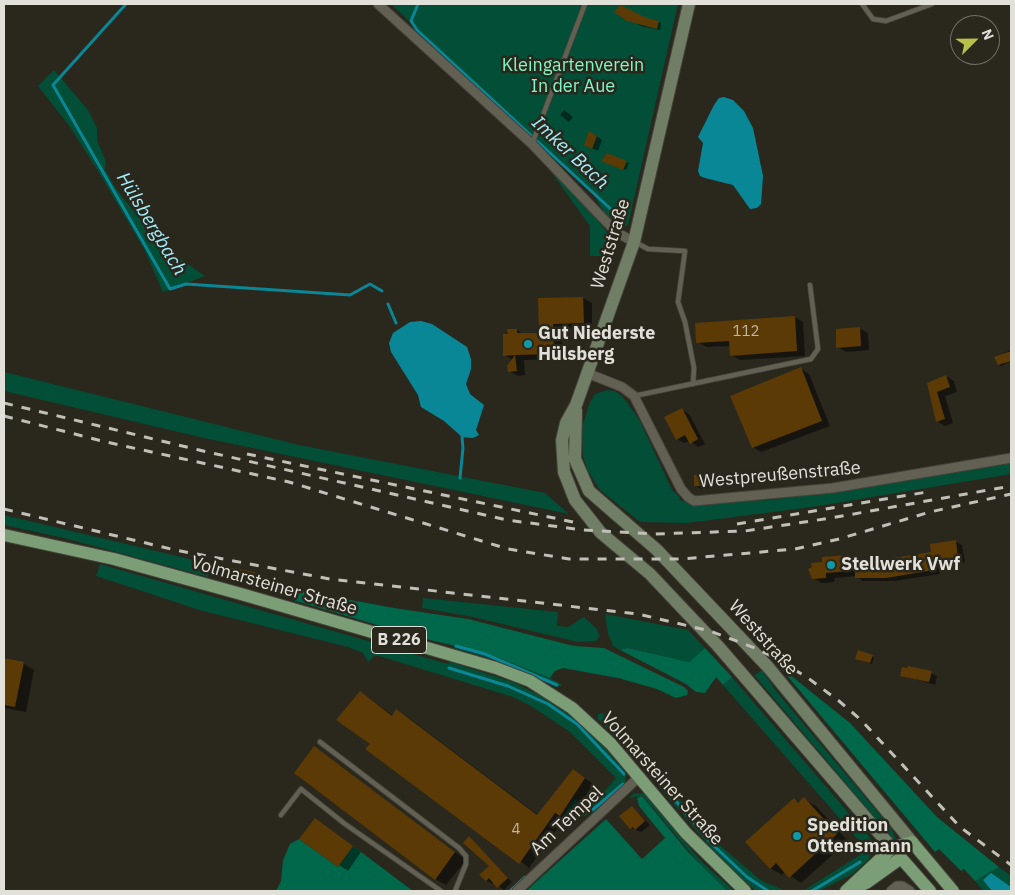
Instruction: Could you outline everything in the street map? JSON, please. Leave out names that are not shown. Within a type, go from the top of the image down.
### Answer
[{"type":"main road","name":"Volmarsteiner Straße","points":[[4,534],[114,560],[232,592],[496,668],[521,677],[572,708],[611,744],[697,845],[745,891]]},
{"type":"main road","points":[[846,891],[892,848],[912,842]]},
{"type":"main road","name":"Weststraße","points":[[912,842],[953,891]]},
{"type":"main road","points":[[846,891],[866,884],[902,858]]},
{"type":"main road","name":"Weststraße","points":[[902,858],[930,891]]},
{"type":"street","points":[[378,4],[533,142],[616,232],[634,242]]},
{"type":"street","name":"Weststraße","points":[[689,4],[634,242],[576,405],[566,423],[562,440],[563,462],[567,483],[585,514],[601,533],[666,590],[718,646],[902,858]]},
{"type":"street","points":[[587,373],[622,387],[634,396]]},
{"type":"street","name":"Westpreußenstraße","points":[[634,396],[681,489],[688,498],[694,501],[833,488],[1011,458]]},
{"type":"street","name":"Weststraße","points":[[576,405],[573,439],[574,459],[589,490],[657,550],[768,667],[912,842]]},
{"type":"street","name":"Am Tempel","points":[[517,891],[640,776]]},
{"type":"street","points":[[902,858],[912,842]]},
{"type":"street","points":[[891,891],[897,886],[902,886],[910,891]]},
{"type":"lane","points":[[533,142],[584,4]]},
{"type":"lane","points":[[862,4],[873,19],[886,21],[932,4]]},
{"type":"lane","points":[[634,242],[648,249],[685,251],[678,302],[685,322],[694,368],[693,384]]},
{"type":"lane","points":[[634,396],[811,359],[815,356],[818,349],[810,285]]},
{"type":"lane","points":[[320,742],[459,848],[466,856],[466,864],[455,891]]},
{"type":"lane","points":[[281,815],[301,789],[345,824],[441,891]]},
{"type":"green space","name":"Kleingartenverein In der Aue","points":[[391,4],[678,4],[628,225],[618,228],[602,209],[594,195]]},
{"type":"green space","points":[[54,70],[88,110],[97,128],[97,140],[106,162],[105,169],[115,187],[159,244],[205,276],[163,292],[144,249],[101,176],[70,127],[38,86]]},
{"type":"green space","points":[[541,158],[592,213],[616,244],[617,249],[608,274],[602,256],[590,256],[590,226]]},
{"type":"green space","points":[[4,372],[299,445],[545,493],[569,514],[204,438],[4,391]]},
{"type":"green space","points":[[607,390],[615,391],[629,405],[640,421],[672,490],[680,497],[679,500],[690,503],[770,500],[1011,463],[1011,474],[812,507],[687,523],[640,522],[600,490],[588,471],[583,457],[582,427],[590,402],[595,394]]},
{"type":"green space","points":[[4,515],[211,564],[208,577],[68,539],[4,525]]},
{"type":"green space","points":[[100,564],[448,664],[450,662],[513,682],[551,701],[587,728],[624,770],[626,776],[625,785],[591,814],[572,820],[561,818],[575,799],[588,810],[616,778],[570,732],[531,706],[513,697],[379,656],[374,656],[368,662],[363,653],[348,647],[199,610],[96,576]]},
{"type":"green space","points":[[263,584],[394,608],[468,619],[574,646],[604,648],[684,687],[688,691],[687,695],[676,698],[657,689],[618,678],[563,668],[555,671],[550,678],[486,653],[421,638],[296,601],[287,596],[261,588]]},
{"type":"green space","points":[[423,598],[558,612],[557,626],[568,627],[584,617],[596,628],[600,636],[596,641],[578,642],[473,617],[422,608]]},
{"type":"green space","points":[[605,614],[688,630],[705,648],[689,662],[628,648],[620,650],[613,646],[608,634]]},
{"type":"green space","points":[[453,644],[486,653],[550,678],[561,684],[561,686],[555,687],[529,672],[454,648]]},
{"type":"green space","points":[[628,648],[689,662],[705,648],[732,677],[723,685],[716,677],[705,693],[696,692],[686,684],[620,650]]},
{"type":"green space","points":[[779,666],[850,723],[937,817],[999,867],[975,881],[964,869],[961,871],[939,849],[935,852]]},
{"type":"green space","points":[[762,670],[776,691],[891,828],[896,839],[893,839],[754,675]]},
{"type":"green space","points":[[732,677],[871,839],[873,848],[869,859],[853,874],[819,891],[794,891],[806,889],[860,855],[861,843],[723,685]]},
{"type":"green space","points":[[603,713],[642,753],[641,759],[637,761],[598,719],[598,714]]},
{"type":"green space","points":[[654,770],[716,842],[762,881],[786,891],[756,891],[724,863],[660,788],[653,778]]},
{"type":"green space","points":[[633,794],[645,794],[701,861],[734,891],[727,891],[710,876],[642,796],[629,798]]},
{"type":"green space","points":[[642,796],[689,853],[727,891],[526,891],[606,819],[642,859],[665,838],[639,806],[637,798]]},
{"type":"green space","points":[[299,839],[338,867],[353,846],[413,891],[276,891],[281,881],[283,860],[290,844]]},
{"type":"green space","points":[[999,867],[1011,876],[1011,891],[984,891],[975,881]]},
{"type":"water","points":[[724,97],[733,100],[744,111],[753,128],[763,176],[761,204],[757,208],[750,209],[733,185],[700,176],[698,171],[703,143],[698,137],[714,105],[719,98]]},
{"type":"water","points":[[421,321],[432,324],[467,347],[471,359],[471,369],[466,384],[470,394],[484,405],[476,430],[479,435],[473,438],[462,437],[444,421],[421,407],[418,395],[391,352],[389,343],[393,333],[410,322]]},
{"type":"water","points":[[991,873],[1011,887],[1011,891],[992,891],[983,880]]},
{"type":"building","points":[[620,5],[647,18],[659,21],[657,29],[627,21],[614,12]]},
{"type":"building","points":[[589,131],[597,136],[592,149],[584,145]]},
{"type":"building","points":[[607,153],[627,161],[623,170],[601,161]]},
{"type":"building","points":[[583,297],[584,323],[553,324],[554,354],[503,356],[503,334],[508,334],[507,329],[517,329],[517,333],[539,333],[538,298]]},
{"type":"building","points":[[795,316],[797,351],[730,356],[729,341],[696,343],[695,323]]},
{"type":"building","points":[[860,327],[861,346],[836,348],[836,329]]},
{"type":"building","points":[[1011,351],[1011,361],[998,365],[994,357]]},
{"type":"building","points":[[515,355],[517,371],[508,372],[507,366]]},
{"type":"building","points":[[801,367],[822,421],[752,448],[730,396]]},
{"type":"building","points":[[946,375],[950,387],[937,392],[945,419],[936,422],[927,383]]},
{"type":"building","points":[[682,408],[698,439],[690,444],[685,435],[676,440],[664,417]]},
{"type":"building","points":[[705,474],[706,486],[694,486],[694,475]]},
{"type":"building","points":[[956,540],[958,559],[933,562],[934,570],[886,578],[855,578],[855,567],[869,566],[870,568],[894,564],[893,558],[931,552],[930,544]]},
{"type":"building","name":"Stellwerk Vwf","points":[[849,555],[851,571],[826,573],[826,578],[812,579],[808,569],[812,567],[811,563],[822,562],[822,557]]},
{"type":"building","points":[[221,566],[255,572],[253,582],[220,576]]},
{"type":"building","points":[[858,650],[873,655],[870,663],[855,659]]},
{"type":"building","points":[[4,658],[24,662],[15,707],[4,705]]},
{"type":"building","points":[[908,666],[932,671],[929,682],[900,676],[902,667],[907,668]]},
{"type":"building","points":[[360,691],[392,716],[396,709],[537,815],[573,769],[585,778],[560,816],[555,813],[519,864],[365,749],[370,744],[336,720]]},
{"type":"building","points":[[314,746],[455,852],[435,880],[294,773]]},
{"type":"building","name":"Spedition Ottensmann","points":[[804,797],[837,834],[789,878],[776,863],[770,869],[745,842],[794,798],[798,803]]},
{"type":"building","points":[[632,806],[645,821],[635,830],[633,827],[630,829],[619,816]]},
{"type":"building","points":[[315,818],[353,846],[338,867],[299,839]]},
{"type":"building","points":[[469,836],[508,878],[497,888],[489,878],[486,881],[479,875],[489,866],[463,843]]},
{"type":"waterway","name":"Hülsbergbach","points":[[126,4],[53,85],[170,289],[186,284],[350,295],[370,284],[382,291]]},
{"type":"waterway","name":"Imker Bach","points":[[418,4],[411,21],[417,30],[615,213]]},
{"type":"waterway","name":"Hülsbergbach","points":[[388,304],[396,323]]},
{"type":"waterway","name":"Hülsbergbach","points":[[460,478],[463,448],[462,437]]},
{"type":"waterway","points":[[456,646],[485,654],[557,685]]},
{"type":"waterway","name":"Hülsbergbach","points":[[449,668],[508,686],[548,704],[577,724],[624,774]]},
{"type":"waterway","points":[[609,724],[638,754]]},
{"type":"waterway","points":[[659,781],[713,845],[747,877],[768,891]]},
{"type":"waterway","name":"Hülsbergbach","points":[[590,812],[623,784]]},
{"type":"waterway","points":[[812,891],[860,862]]},
{"type":"waterway","name":"Hülsbergbach","points":[[510,891],[525,877]]},
{"type":"railway","points":[[4,403],[199,450],[507,520],[583,530],[654,534],[745,531],[831,518],[1011,486]]},
{"type":"railway","points":[[4,416],[106,442],[289,482],[508,549],[569,559],[681,559],[795,549],[839,539],[930,512],[1011,494]]},
{"type":"railway","points":[[247,454],[573,522]]},
{"type":"railway","points":[[737,524],[927,492]]},
{"type":"railway","points":[[4,509],[175,550],[330,579],[638,614],[710,631],[755,648],[777,659],[808,678],[839,701],[861,720],[960,827],[1011,865]]},
{"type":"place","name":"Gut Niederste Hülsberg","points":[[528,344]]},
{"type":"place","name":"Stellwerk Vwf","points":[[831,565]]},
{"type":"place","name":"Spedition Ottensmann","points":[[797,836]]}]
